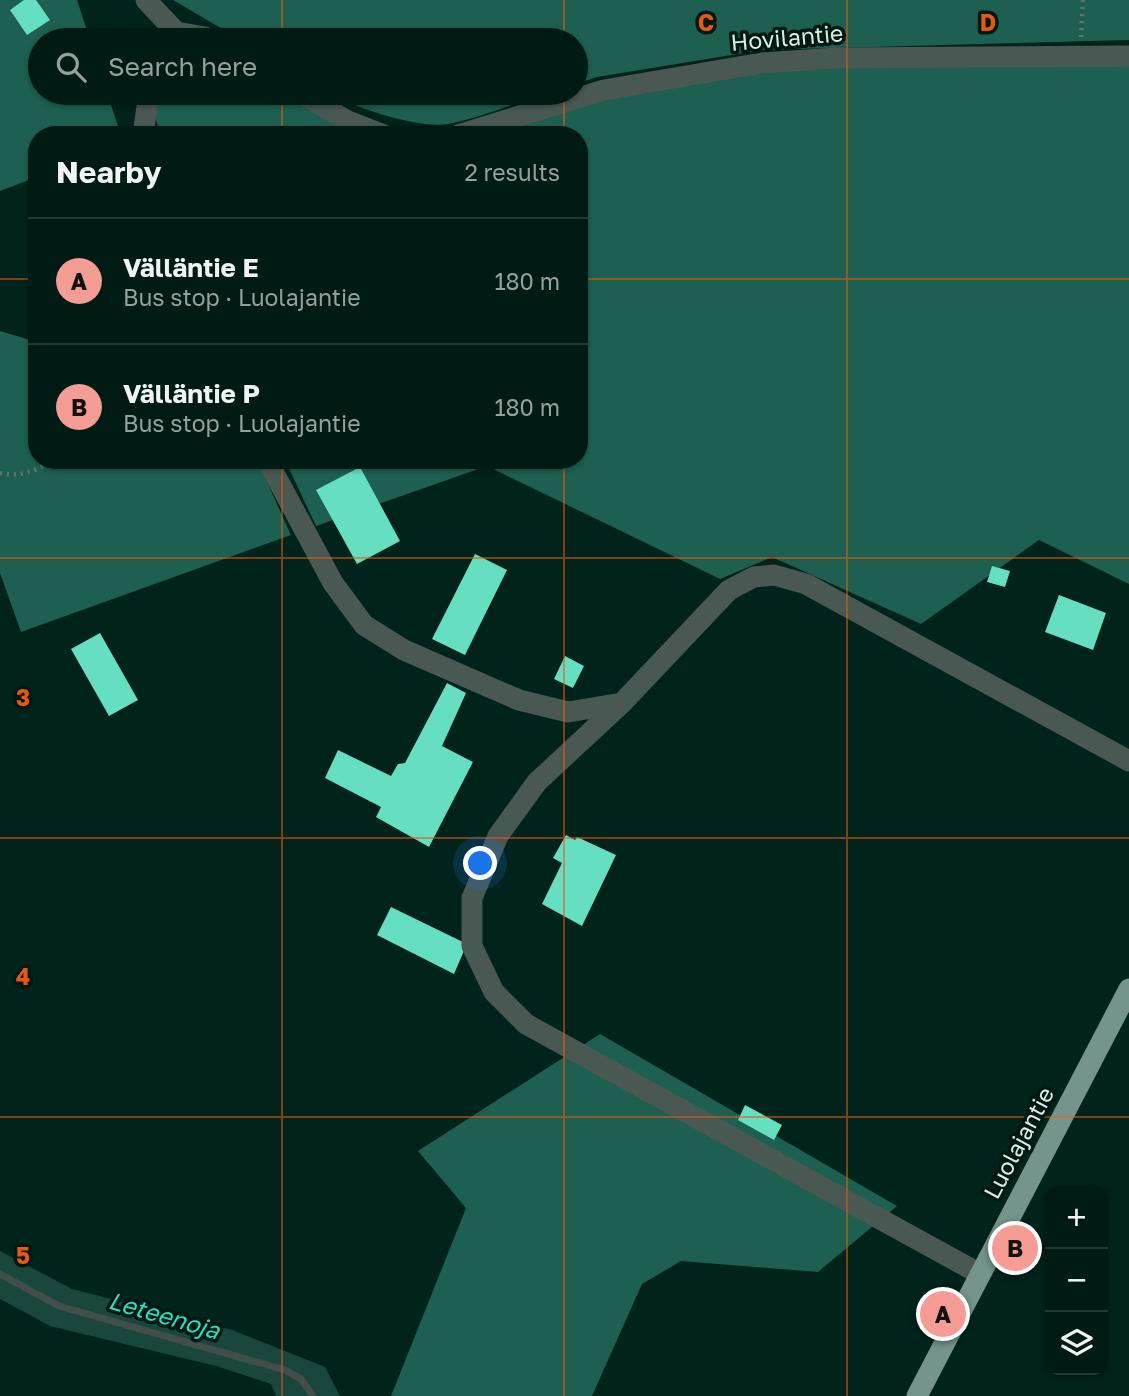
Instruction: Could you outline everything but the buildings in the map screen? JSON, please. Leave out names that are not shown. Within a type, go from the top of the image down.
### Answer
[{"type":"main road","name":"Luolajantie","points":[[916,1396],[1129,989]]},
{"type":"street","points":[[146,0],[168,28]]},
{"type":"street","name":"Hovilantie","points":[[588,95],[762,63],[836,58],[1129,56]]},
{"type":"street","points":[[144,126],[147,105]]},
{"type":"street","points":[[321,105],[361,126]]},
{"type":"street","name":"Hovilantie","points":[[487,126],[555,105]]},
{"type":"street","points":[[272,469],[333,583],[364,625],[404,650],[519,700],[568,712],[622,703]]},
{"type":"street","points":[[980,1274],[526,1024],[494,992],[472,946],[472,898],[498,836],[537,782],[622,703],[729,590],[754,578],[774,575],[806,584],[1129,761]]},
{"type":"path","points":[[1080,55],[1083,0]]},
{"type":"path","points":[[0,473],[13,476],[37,469]]},
{"type":"shaded area","points":[[0,1251],[72,1289],[232,1330],[325,1367],[340,1396],[276,1396],[271,1384],[216,1366],[50,1326],[0,1299]]},
{"type":"green space","points":[[0,0],[77,0],[86,28],[28,28],[28,105],[111,105],[118,126],[28,126],[28,180],[0,191]]},
{"type":"green space","points":[[173,0],[1129,0],[1129,40],[762,50],[588,80],[588,28],[221,28]]},
{"type":"green space","points":[[837,65],[1129,65],[1129,584],[1039,540],[921,624],[772,557],[720,579],[493,469],[588,469],[588,126],[520,126],[608,97],[764,71]]},
{"type":"green space","points":[[152,105],[300,105],[337,126],[158,126]]},
{"type":"green space","points":[[354,105],[511,105],[448,124],[436,125],[387,116]]},
{"type":"green space","points":[[0,331],[28,339],[28,469],[261,469],[291,535],[21,632],[0,573]]},
{"type":"green space","points":[[289,469],[478,469],[316,526]]},
{"type":"green space","points":[[600,1034],[897,1206],[818,1272],[681,1261],[642,1284],[592,1396],[391,1396],[466,1208],[418,1151]]},
{"type":"waterway","name":"Leteenoja","points":[[0,1274],[59,1306],[285,1370],[301,1379],[313,1396]]},
{"type":"place","name":"Välläntie P","points":[[1015,1248]]},
{"type":"place","name":"Välläntie E","points":[[943,1314]]}]
